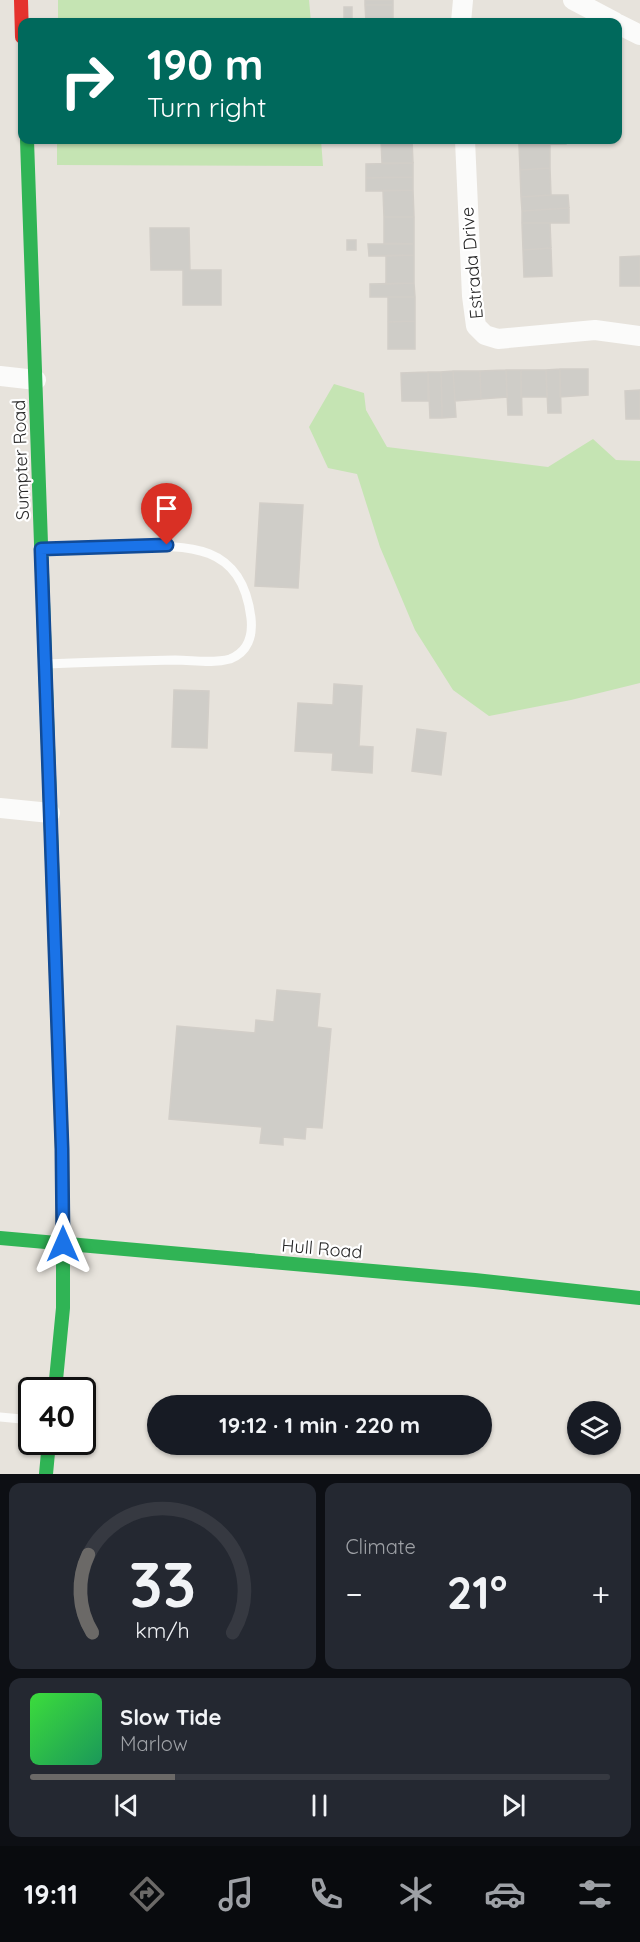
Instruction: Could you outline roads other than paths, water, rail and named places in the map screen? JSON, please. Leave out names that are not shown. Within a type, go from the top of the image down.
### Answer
[{"type":"street","points":[[21,0],[22,18]]},
{"type":"street","points":[[461,18],[463,0]]},
{"type":"street","points":[[573,0],[607,18]]},
{"type":"street","points":[[622,26],[640,36]]},
{"type":"street","name":"Sumpter Road","points":[[27,144],[62,1149],[63,1308],[56,1377]]},
{"type":"street","name":"Estrada Drive","points":[[465,144],[472,296],[476,326],[485,336],[498,339],[595,330],[640,336]]},
{"type":"street","points":[[0,376],[36,380]]},
{"type":"street","points":[[0,808],[50,813]]},
{"type":"street","name":"Hull Road","points":[[0,1238],[463,1279],[640,1298]]},
{"type":"street","points":[[46,1474],[48,1455]]},
{"type":"lane","points":[[41,549],[167,545],[202,550],[215,555],[236,574],[246,597],[251,619],[248,645],[242,652],[231,658],[211,661],[45,664]]},
{"type":"lane","points":[[0,1417],[18,1419]]}]
